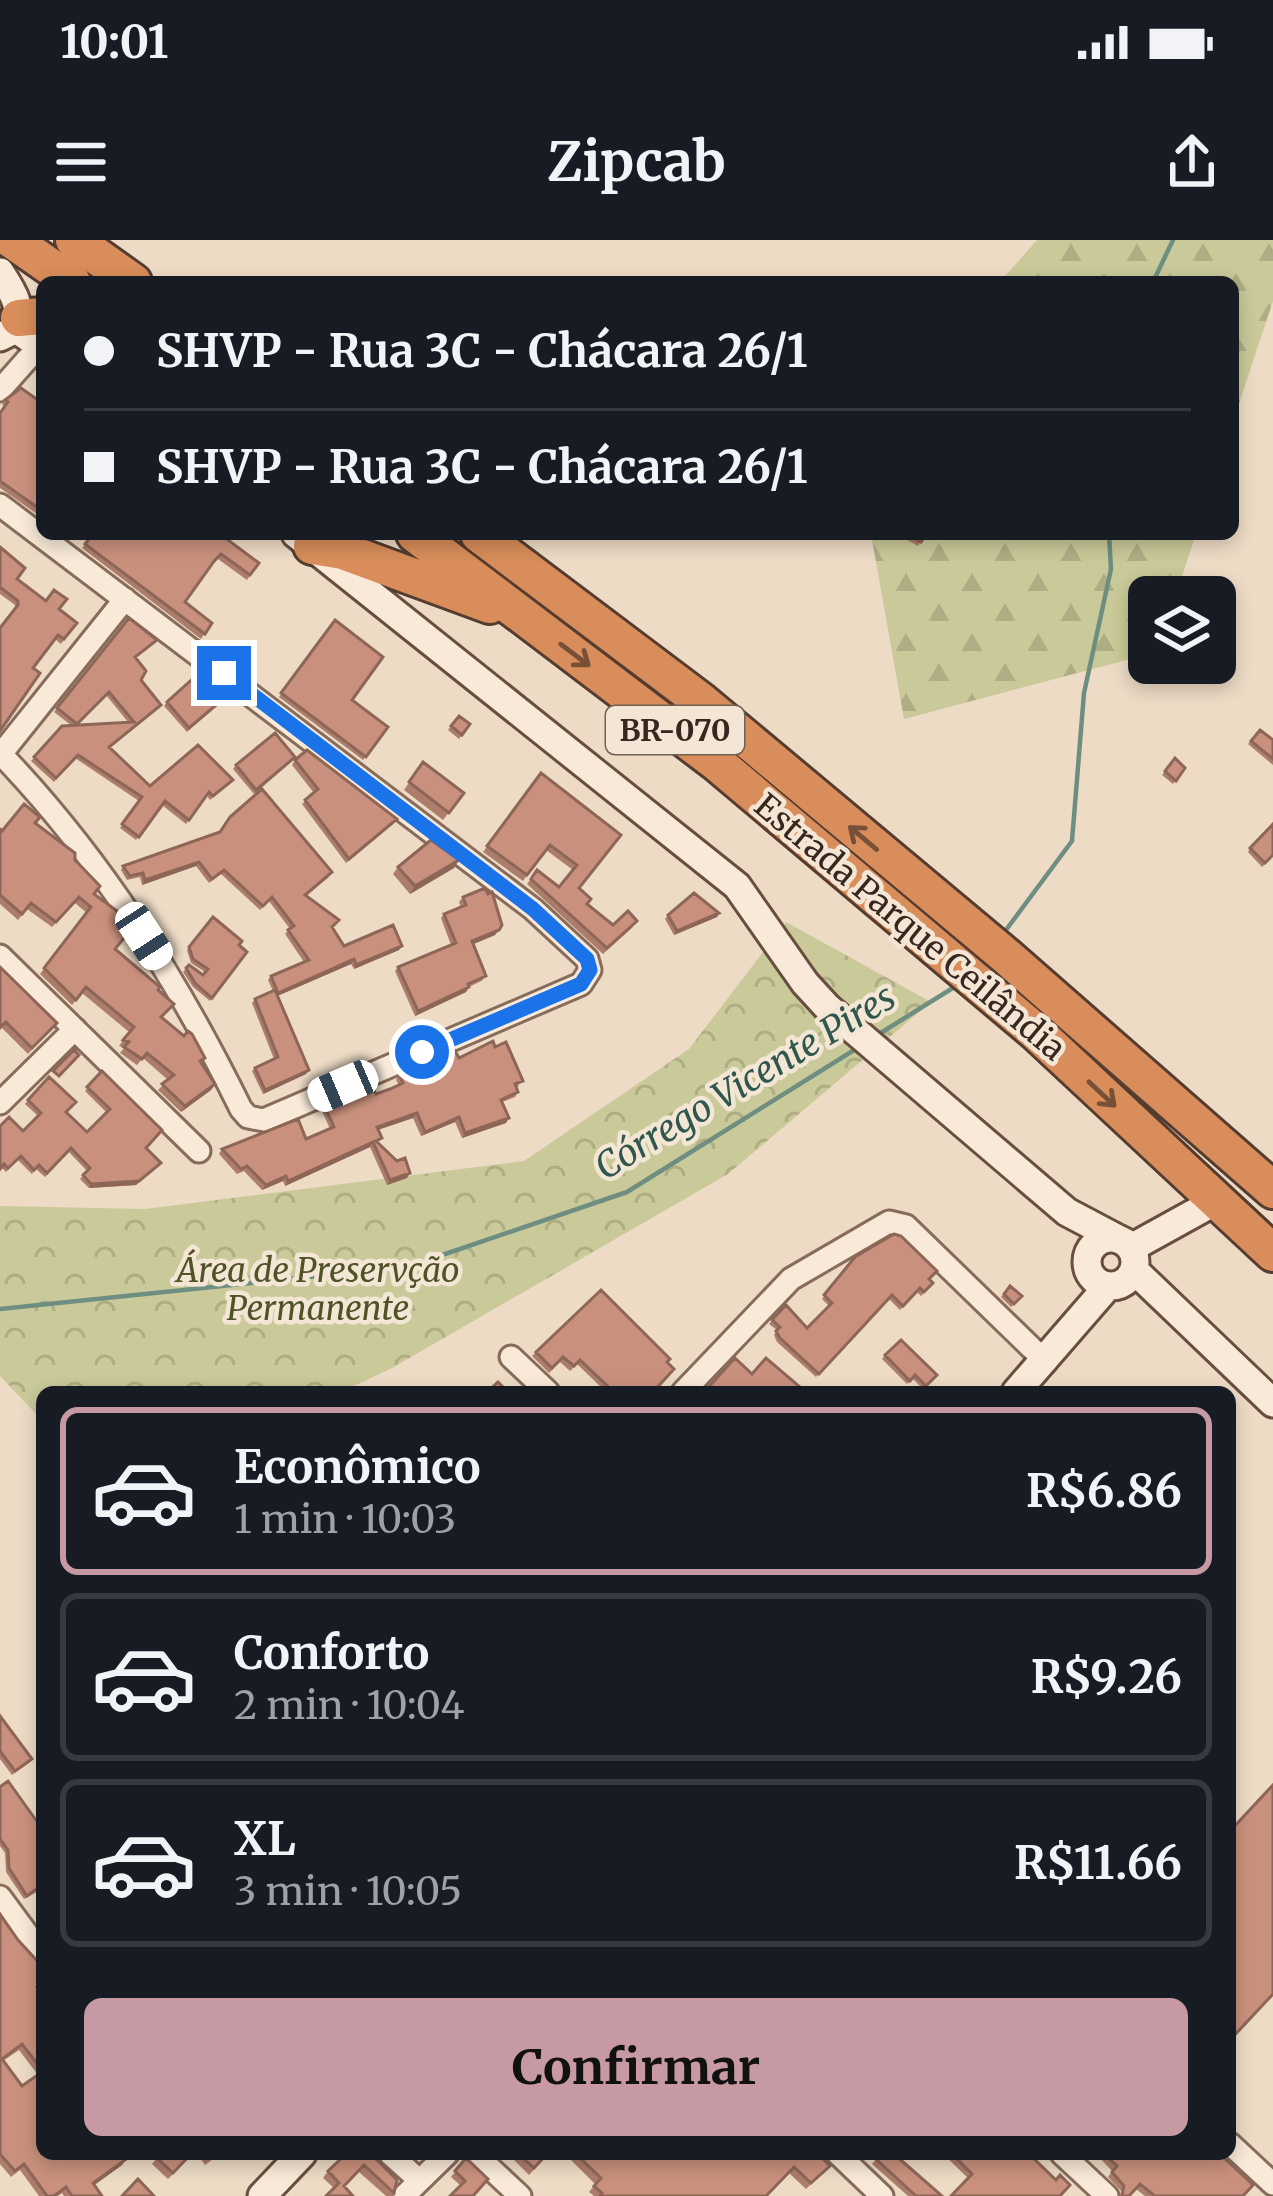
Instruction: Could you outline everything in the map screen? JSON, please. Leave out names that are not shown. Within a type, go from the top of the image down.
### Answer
[{"type":"highway","points":[[12,240],[63,276]]},
{"type":"highway","points":[[74,240],[125,276]]},
{"type":"highway","points":[[304,540],[529,619]]},
{"type":"highway","name":"Estrada Parque Ceilândia","points":[[423,540],[717,763],[1036,1032],[1273,1253]]},
{"type":"highway","name":"Estrada Parque Ceilândia","points":[[487,540],[702,702],[1006,956],[1273,1190]]},
{"type":"highway","points":[[1194,1118],[1273,1162]]},
{"type":"street","points":[[0,272],[14,293],[26,333],[0,390]]},
{"type":"street","points":[[0,370],[26,333]]},
{"type":"street","points":[[0,505],[36,532]]},
{"type":"street","points":[[47,540],[125,598],[533,909],[587,959],[581,984],[306,1102],[255,1120],[242,1109],[194,1014],[94,859],[1,754],[125,598]]},
{"type":"street","points":[[304,540],[737,886],[827,1007],[1067,1212],[1128,1252],[1273,1403]]},
{"type":"street","points":[[0,956],[199,1151]]},
{"type":"street","points":[[0,1103],[75,1029]]},
{"type":"street","points":[[1128,1252],[1216,1201]]},
{"type":"street","points":[[1067,1212],[1094,1274]]},
{"type":"street","points":[[689,1386],[791,1279],[889,1222],[905,1226],[1046,1362]]},
{"type":"street","points":[[1022,1386],[1072,1328],[1094,1274],[1089,1252],[1099,1241],[1128,1252]]},
{"type":"street","points":[[1094,1274],[1126,1282],[1128,1252]]},
{"type":"street","points":[[511,1357],[542,1386]]},
{"type":"street","points":[[0,1897],[36,1946]]},
{"type":"street","points":[[1236,2150],[1273,2184]]},
{"type":"street","points":[[262,2196],[296,2160]]},
{"type":"street","points":[[394,2160],[412,2188],[441,2160]]},
{"type":"street","points":[[481,2160],[520,2196]]},
{"type":"street","points":[[844,2160],[882,2196]]},
{"type":"street","points":[[1068,2160],[1107,2196]]},
{"type":"green space","points":[[1037,240],[1273,240],[1273,301],[1239,404],[1239,276],[1005,276]]},
{"type":"green space","points":[[872,540],[1194,540],[1182,576],[1128,576],[1128,660],[904,719]]},
{"type":"green space","name":"Área de Preservção Permanente","points":[[786,922],[931,1002],[728,1174],[354,1386],[36,1386],[36,1414],[0,1376],[0,1206],[145,1209],[524,1161],[689,1049]]},
{"type":"building","points":[[21,388],[36,399],[36,506],[0,481],[0,413],[5,400]]},
{"type":"building","points":[[88,540],[228,540],[259,563],[250,575],[221,554],[215,560],[185,602],[212,623],[205,634],[85,544]]},
{"type":"building","points":[[0,547],[25,568],[17,579],[46,601],[54,590],[67,599],[59,609],[77,623],[64,639],[58,635],[33,668],[40,673],[0,731],[0,628],[18,601],[0,587]]},
{"type":"building","points":[[129,618],[157,640],[135,657],[146,671],[141,680],[161,705],[109,747],[150,786],[198,745],[233,780],[213,796],[209,792],[189,820],[165,801],[139,837],[122,824],[142,797],[78,755],[56,778],[34,757],[62,726],[134,722],[109,692],[77,724],[57,708]]},
{"type":"building","points":[[335,620],[383,657],[352,700],[388,727],[366,757],[281,693]]},
{"type":"building","points":[[198,674],[222,700],[189,728],[167,702]]},
{"type":"building","points":[[459,716],[470,724],[462,735],[451,726]]},
{"type":"building","points":[[1260,730],[1273,740],[1273,759],[1251,741]]},
{"type":"building","points":[[275,733],[295,757],[256,790],[236,765]]},
{"type":"building","points":[[307,750],[397,819],[349,859],[305,800],[318,789],[295,760]]},
{"type":"building","points":[[1175,758],[1185,768],[1176,781],[1165,771]]},
{"type":"building","points":[[423,762],[464,793],[449,813],[409,782]]},
{"type":"building","points":[[541,773],[621,835],[579,888],[591,899],[587,904],[613,925],[628,911],[637,921],[607,948],[531,879],[537,870],[559,887],[577,865],[550,845],[527,875],[487,846]]},
{"type":"building","points":[[262,789],[332,872],[305,895],[339,920],[332,927],[344,946],[393,925],[402,946],[356,965],[354,959],[278,993],[271,976],[309,960],[288,930],[294,926],[272,897],[263,906],[224,870],[212,879],[199,862],[145,880],[143,873],[130,876],[123,866],[220,832]]},
{"type":"building","points":[[24,804],[40,817],[35,823],[75,853],[75,860],[100,886],[94,894],[117,911],[130,931],[115,949],[160,987],[174,1004],[161,1017],[184,1036],[188,1031],[192,1034],[205,1058],[200,1061],[215,1084],[185,1106],[162,1084],[174,1075],[147,1053],[142,1059],[124,1047],[129,1042],[123,1040],[134,1027],[86,987],[76,1000],[44,968],[91,907],[79,897],[56,922],[31,903],[22,914],[0,895],[0,829]]},
{"type":"building","points":[[1273,824],[1273,855],[1265,863],[1250,848]]},
{"type":"building","points":[[431,840],[459,860],[415,886],[398,867]]},
{"type":"building","points":[[485,888],[488,894],[492,892],[502,925],[472,941],[486,976],[418,1011],[398,967],[456,943],[444,914],[466,905],[463,897]]},
{"type":"building","points":[[694,893],[719,913],[677,931],[668,915]]},
{"type":"building","points":[[213,917],[242,941],[239,945],[247,952],[212,998],[186,968],[189,965],[203,975],[208,969],[193,959],[189,947]]},
{"type":"building","points":[[0,967],[57,1023],[32,1048],[6,1022],[0,1027]]},
{"type":"building","points":[[275,990],[309,1070],[265,1090],[255,1068],[278,1057],[255,999]]},
{"type":"building","points":[[493,1041],[495,1047],[506,1042],[523,1081],[515,1084],[518,1092],[501,1100],[509,1118],[465,1133],[459,1117],[425,1132],[417,1113],[377,1127],[382,1138],[376,1141],[397,1161],[405,1158],[410,1173],[390,1180],[373,1142],[288,1181],[286,1176],[266,1185],[222,1149],[298,1119],[306,1139],[334,1127],[325,1107],[372,1087],[376,1094],[390,1089],[403,1083],[399,1075],[455,1051],[459,1058]]},
{"type":"building","points":[[77,1047],[79,1055],[59,1076],[53,1071]]},
{"type":"building","points":[[102,1071],[162,1130],[146,1148],[161,1163],[139,1181],[91,1184],[83,1175],[90,1168],[71,1148],[47,1173],[39,1165],[34,1170],[21,1156],[0,1169],[0,1126],[9,1117],[23,1131],[41,1113],[28,1100],[49,1077],[76,1102],[66,1112],[87,1132],[110,1109],[87,1087]]},
{"type":"building","points":[[894,1234],[937,1271],[929,1279],[933,1283],[924,1292],[920,1288],[903,1306],[892,1295],[819,1374],[780,1338],[776,1331],[780,1327],[772,1320],[786,1305],[807,1328],[832,1303],[824,1295],[855,1257]]},
{"type":"building","points":[[1010,1286],[1022,1296],[1014,1304],[1004,1294]]},
{"type":"building","points":[[601,1290],[670,1359],[667,1362],[674,1369],[658,1386],[608,1386],[580,1360],[574,1366],[563,1357],[552,1368],[536,1352]]},
{"type":"building","points":[[901,1340],[937,1375],[926,1386],[915,1375],[910,1381],[885,1355]]},
{"type":"building","points":[[735,1358],[752,1374],[766,1358],[799,1386],[709,1386]]},
{"type":"building","points":[[0,1716],[32,1759],[15,1771],[0,1751]]},
{"type":"building","points":[[8,1781],[36,1820],[36,1889],[27,1896],[9,1868],[8,1850],[0,1839],[0,1787]]},
{"type":"building","points":[[1273,1785],[1273,1994],[1236,2034],[1236,1825]]},
{"type":"building","points":[[0,1914],[36,1960],[36,2062],[22,2044],[2,2059],[22,2086],[36,2076],[36,2160],[125,2160],[93,2183],[102,2196],[72,2196],[66,2187],[47,2196],[24,2164],[15,2171],[0,2154]]},
{"type":"building","points":[[159,2160],[185,2160],[173,2173]]},
{"type":"building","points":[[340,2160],[377,2160],[397,2180],[394,2193],[364,2165],[344,2186],[353,2196],[326,2196],[339,2183],[328,2171]]},
{"type":"building","points":[[468,2160],[488,2179],[473,2196],[450,2196],[465,2181],[455,2171]]},
{"type":"building","points":[[582,2160],[824,2160],[830,2166],[811,2183],[794,2167],[766,2196],[600,2196],[594,2186],[601,2178]]},
{"type":"building","points":[[877,2160],[901,2160],[942,2196],[916,2196]]},
{"type":"building","points":[[958,2160],[1035,2160],[1056,2180],[1060,2175],[1070,2185],[1060,2196],[951,2196],[972,2174]]},
{"type":"building","points":[[1110,2160],[1226,2160],[1253,2185],[1243,2196],[1155,2196],[1140,2184],[1129,2196],[1122,2196],[1124,2186],[1112,2172],[1117,2166]]},
{"type":"building","points":[[138,2179],[154,2196],[122,2196]]},
{"type":"waterway","name":"Córrego Vicente Pires","points":[[1156,276],[1173,240]]},
{"type":"waterway","name":"Córrego Vicente Pires","points":[[1003,934],[1072,841],[1084,693],[1111,569],[1109,540]]},
{"type":"waterway","name":"Córrego Vicente Pires","points":[[879,1034],[956,986]]},
{"type":"waterway","name":"Córrego Vicente Pires","points":[[0,1309],[407,1267],[627,1192],[859,1047]]},
{"type":"route","points":[[224,673],[533,909],[587,959],[590,970],[581,984],[422,1052]]}]
